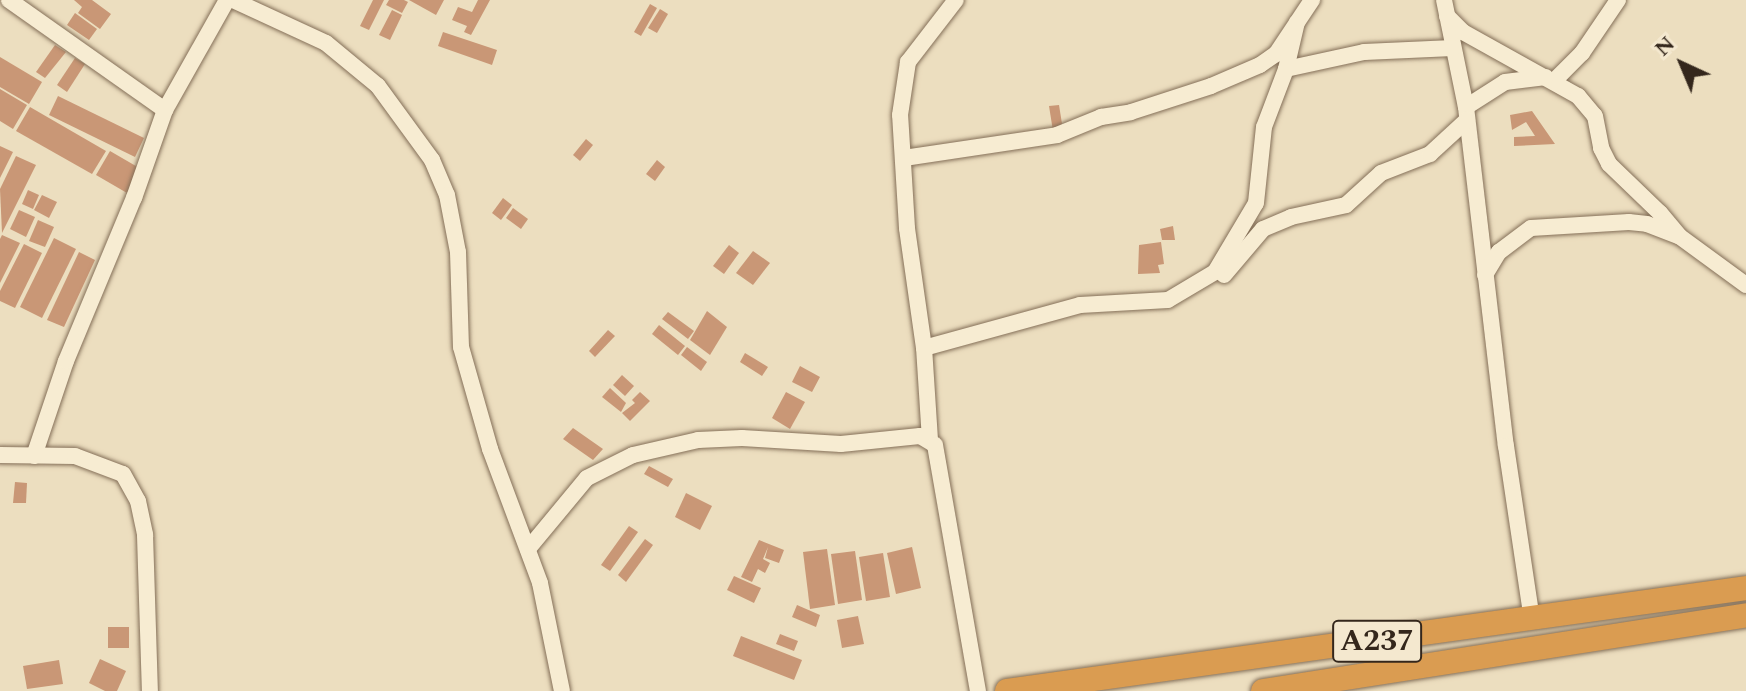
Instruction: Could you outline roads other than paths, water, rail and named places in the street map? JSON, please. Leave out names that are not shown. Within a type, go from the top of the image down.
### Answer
[{"type":"highway","name":"A237","points":[[1007,691],[1746,588]]},
{"type":"highway","name":"A237","points":[[1263,691],[1746,615]]},
{"type":"street","points":[[9,0],[165,110]]},
{"type":"street","points":[[34,456],[66,361],[134,198],[165,110],[227,0]]},
{"type":"street","points":[[233,0],[326,43],[378,86],[432,160],[447,195],[458,252],[461,347],[490,449],[540,583],[562,691]]},
{"type":"street","points":[[956,0],[908,62],[900,115],[907,228],[924,348],[930,440],[936,453],[978,691]]},
{"type":"street","points":[[904,158],[1057,135],[1101,117],[1131,112],[1211,86],[1260,65],[1276,54],[1312,0]]},
{"type":"street","points":[[1204,280],[1219,280],[1256,235],[1274,222],[1346,205],[1381,173],[1430,154],[1466,113],[1505,82],[1550,79],[1582,53],[1618,0]]},
{"type":"street","points":[[1445,7],[1463,32],[1578,96],[1595,116],[1601,148],[1609,164],[1660,213],[1679,236],[1746,285]]},
{"type":"street","points":[[1445,7],[1466,113],[1532,619]]},
{"type":"street","points":[[924,348],[1080,305],[1168,300],[1204,280],[1226,258],[1256,203],[1264,127],[1286,69],[1297,22]]},
{"type":"street","points":[[1286,69],[1364,52],[1453,48]]},
{"type":"street","points":[[1485,275],[1499,252],[1513,238],[1539,227],[1629,222],[1647,224],[1679,236]]},
{"type":"street","points":[[528,549],[587,478],[633,455],[698,440],[742,438],[841,444],[920,436],[930,440]]},
{"type":"street","points":[[0,455],[75,456],[123,474],[138,501],[145,535],[150,691]]}]
